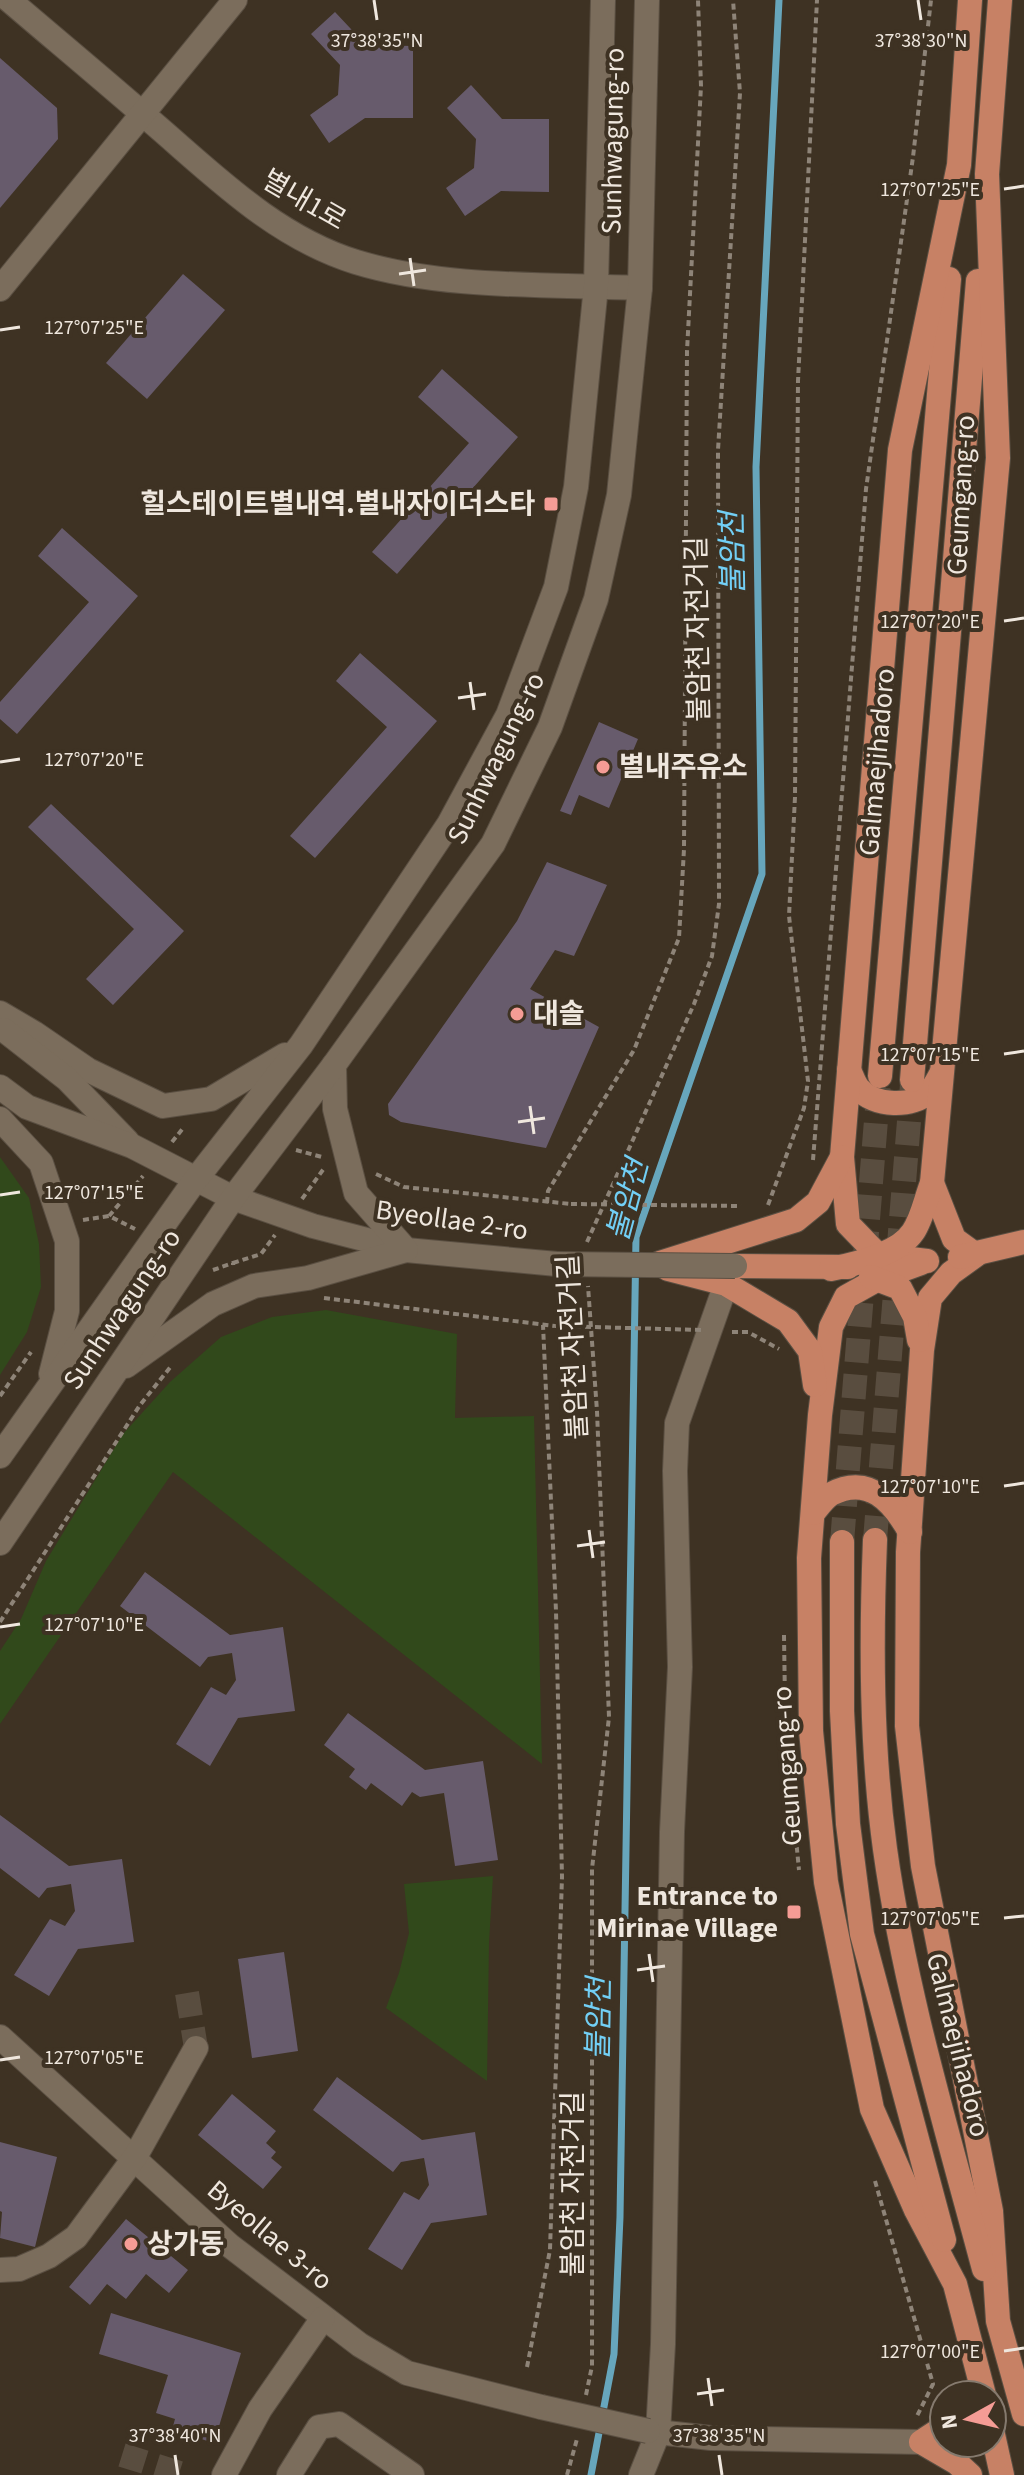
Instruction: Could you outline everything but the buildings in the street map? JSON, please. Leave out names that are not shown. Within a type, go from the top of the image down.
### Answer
[{"type":"main road","name":"Geumgang-ro","points":[[842,1157],[900,450],[959,165],[970,0]]},
{"type":"main road","name":"Geumgang-ro","points":[[932,1183],[998,458],[987,174],[1000,0]]},
{"type":"main road","name":"Galmaejihadoro","points":[[880,1076],[959,165]]},
{"type":"main road","points":[[912,1080],[987,174]]},
{"type":"main road","points":[[849,1070],[859,1089],[874,1098],[892,1103],[916,1100],[931,1090],[941,1074]]},
{"type":"main road","points":[[653,1265],[796,1220],[818,1202],[842,1157]]},
{"type":"main road","points":[[842,1157],[848,1224],[879,1267],[900,1288],[915,1317],[922,1350]]},
{"type":"main road","points":[[879,1267],[912,1233],[932,1183]]},
{"type":"main road","points":[[932,1183],[954,1239],[976,1255]]},
{"type":"main road","points":[[831,1269],[858,1263],[879,1267],[976,1255],[1024,1242]]},
{"type":"main road","points":[[976,1255],[951,1273],[930,1298],[922,1350],[910,1532],[909,1742],[923,1866],[991,2211],[998,2321],[1024,2414]]},
{"type":"main road","points":[[730,1275],[927,1261]]},
{"type":"main road","name":"Geumgang-ro","points":[[879,1267],[846,1297],[831,1327],[828,1347],[809,1558],[811,1731],[826,1882],[872,2109],[916,2210],[955,2284],[980,2379]]},
{"type":"main road","points":[[730,1275],[788,1321],[810,1351],[820,1415]]},
{"type":"main road","points":[[813,1513],[830,1494],[850,1489],[869,1489],[886,1498],[910,1532]]},
{"type":"main road","name":"Galmaejihadoro","points":[[875,1540],[872,1606],[874,1707],[885,1849],[917,2016],[998,2321]]},
{"type":"main road","points":[[842,1542],[842,1711],[847,1810],[862,1934],[955,2284]]},
{"type":"main road","points":[[969,2337],[969,2379]]},
{"type":"main road","points":[[928,2437],[921,2442],[957,2463],[970,2475]]},
{"type":"street","name":"별내1로","points":[[9,0],[250,207],[310,244],[356,262],[426,276],[640,288]]},
{"type":"street","points":[[0,289],[235,0]]},
{"type":"street","name":"Sunhwagung-ro","points":[[0,1456],[196,1179],[301,1045],[449,824],[508,715],[556,587],[576,487],[596,286],[603,0]]},
{"type":"street","name":"Sunhwagung-ro","points":[[0,1543],[233,1198],[334,1065],[493,844],[550,727],[596,599],[619,495],[640,288],[647,0]]},
{"type":"street","points":[[0,1013],[88,1070],[163,1106],[211,1099],[301,1045]]},
{"type":"street","name":"Byeollae 2-ro","points":[[0,1027],[67,1079],[132,1146]]},
{"type":"street","points":[[112,1376],[213,1304],[254,1286],[308,1278],[406,1250],[356,1193],[335,1109],[334,1065]]},
{"type":"street","name":"Byeollae 2-ro","points":[[0,1087],[27,1107],[132,1146],[233,1198],[313,1226],[406,1250],[557,1264],[653,1265],[730,1275]]},
{"type":"street","points":[[0,1119],[41,1163],[67,1241],[67,1311],[47,1390]]},
{"type":"street","points":[[641,2475],[653,2432],[663,2344],[672,1832],[680,1667],[675,1471],[677,1423],[730,1275]]},
{"type":"street","name":"Byeollae 3-ro","points":[[0,2037],[229,2245],[323,2318],[407,2373],[653,2432]]},
{"type":"street","points":[[0,2270],[19,2269],[31,2264],[49,2256],[76,2237],[135,2157],[196,2048]]},
{"type":"street","points":[[224,2475],[260,2409],[323,2318]]},
{"type":"street","points":[[289,2475],[319,2427],[339,2424],[412,2475]]},
{"type":"street","points":[[653,2432],[711,2438],[921,2442]]},
{"type":"path","points":[[547,1203],[548,1191],[634,1050],[679,938],[684,849],[687,351],[701,86],[698,0]]},
{"type":"path","name":"불암천 자전거길","points":[[585,1245],[694,1004],[712,956],[719,904],[718,450],[740,93],[733,0]]},
{"type":"path","points":[[777,1211],[766,1210],[804,1108],[808,1081],[789,916],[795,797],[798,381],[817,0]]},
{"type":"path","points":[[812,1171],[866,489],[913,157],[931,0]]},
{"type":"path","points":[[301,1152],[329,1159]]},
{"type":"path","points":[[374,1174],[404,1187],[547,1203],[741,1206],[751,1209]]},
{"type":"path","points":[[109,1216],[124,1198]]},
{"type":"path","points":[[73,1222],[109,1216],[139,1231]]},
{"type":"path","points":[[213,1270],[261,1254]]},
{"type":"path","points":[[233,1263],[235,1273]]},
{"type":"path","name":"불암천 자전거길","points":[[586,2397],[592,2352],[592,1869],[609,1717],[597,1411],[587,1276]]},
{"type":"path","points":[[317,1298],[555,1326],[702,1330]]},
{"type":"path","points":[[527,2367],[550,2250],[562,1877],[556,1611],[543,1325]]},
{"type":"path","points":[[0,1396],[36,1344]]},
{"type":"path","points":[[0,1622],[140,1405],[175,1361]]},
{"type":"path","points":[[567,2475],[579,2428]]},
{"type":"green space","points":[[0,1157],[29,1198],[39,1244],[41,1287],[27,1332],[0,1375]]},
{"type":"green space","points":[[326,1310],[457,1334],[455,1418],[534,1416],[542,1764],[173,1472],[0,1724],[0,1651],[21,1619],[46,1561],[123,1434],[170,1382],[221,1337],[272,1317]]},
{"type":"green space","points":[[493,1876],[487,2081],[386,2008],[409,1933],[404,1884]]},
{"type":"waterway","name":"불암천","points":[[591,2475],[614,2354],[620,2217],[636,1237],[762,874],[756,467],[779,0]]},
{"type":"tunnel","points":[[842,1542],[879,1083]]},
{"type":"tunnel","points":[[875,1540],[912,1084]]},
{"type":"tunnel","points":[[187,1993],[196,2048]]},
{"type":"tunnel","points":[[122,2455],[186,2475]]},
{"type":"place","name":"힐스테이트별내역.별내자이더스타","points":[[551,504]]},
{"type":"place","name":"별내주유소","points":[[603,767]]},
{"type":"place","name":"대솔","points":[[517,1014]]},
{"type":"place","name":"Entrance to Mirinae Village","points":[[794,1912]]},
{"type":"place","name":"상가동","points":[[131,2244]]}]
